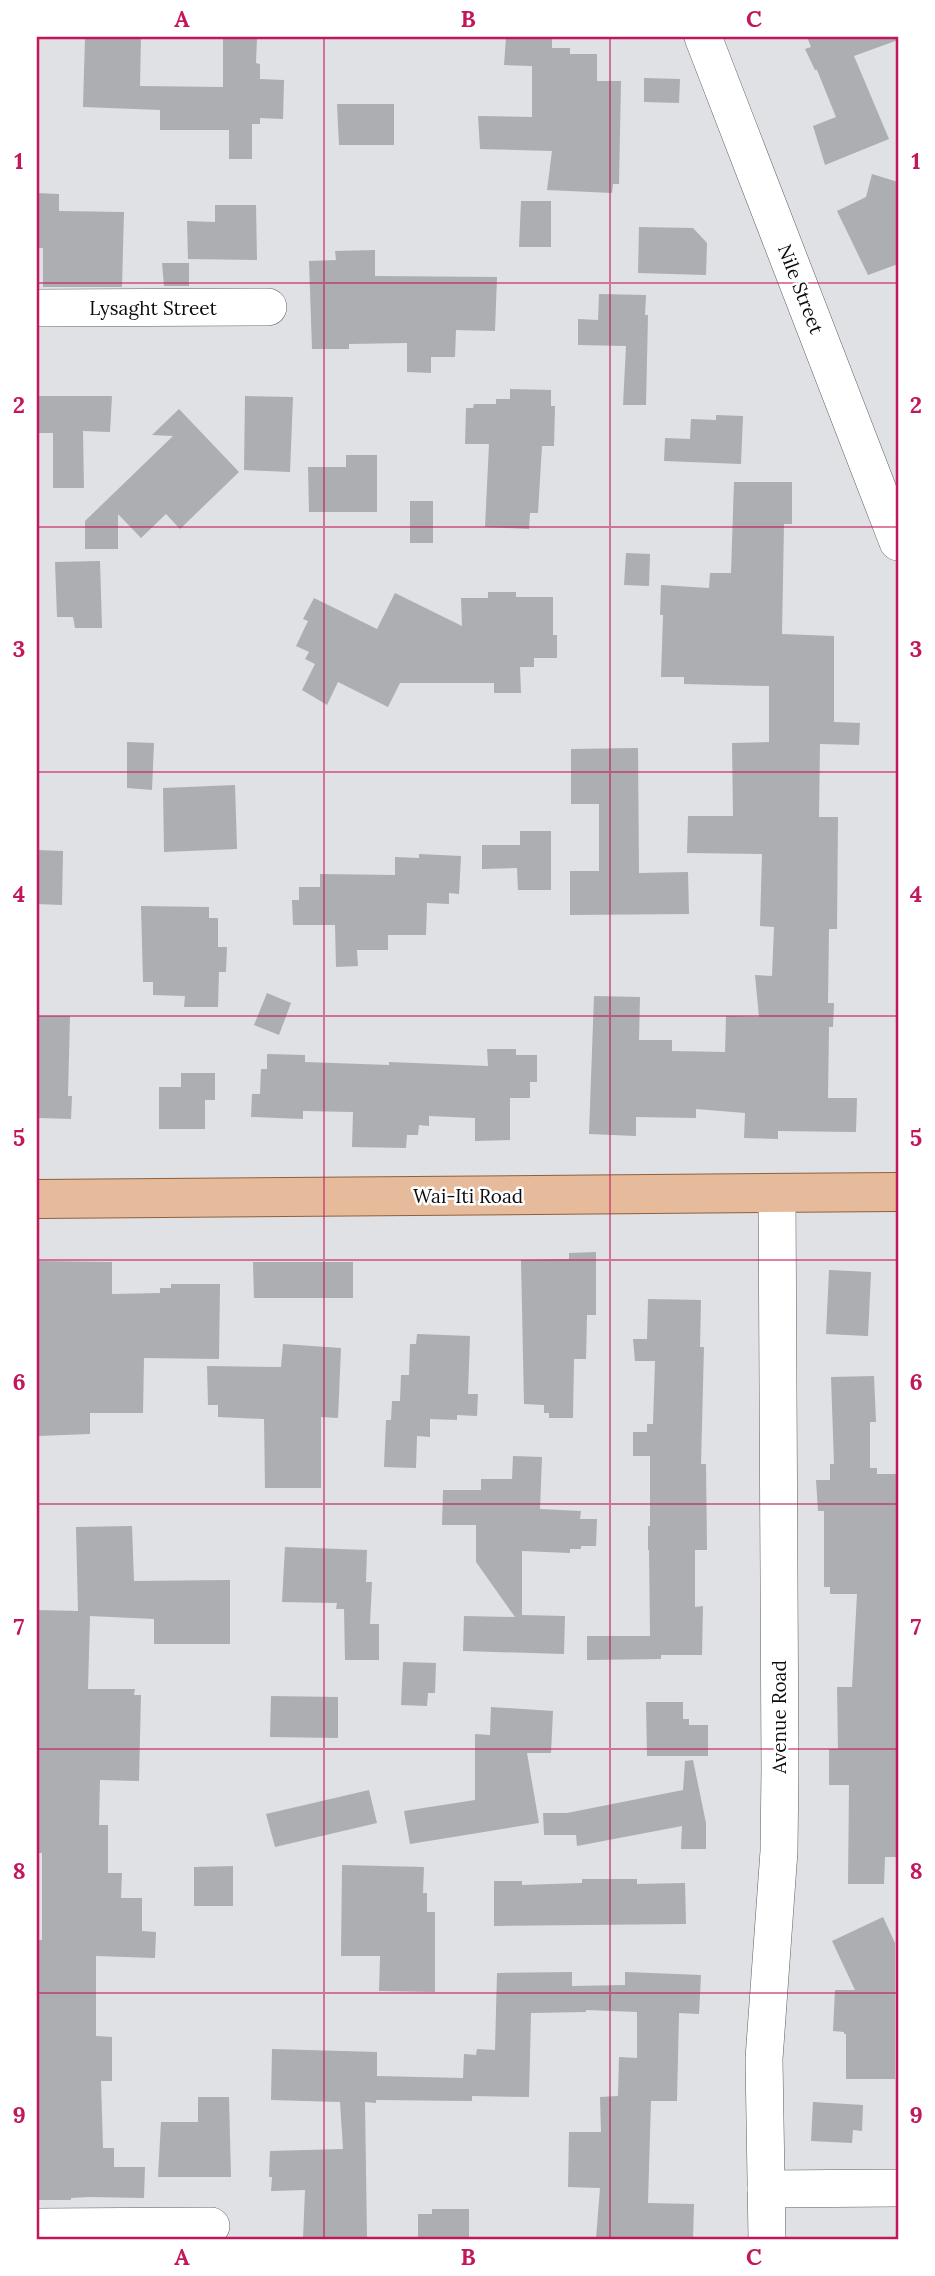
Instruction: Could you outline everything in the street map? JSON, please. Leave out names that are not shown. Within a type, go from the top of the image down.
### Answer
[{"type":"main road","name":"Wai-Iti Road","points":[[37,1199],[898,1192]]},
{"type":"street","name":"Nile Street","points":[[703,37],[898,542]]},
{"type":"street","name":"Lysaght Street","points":[[37,308],[268,307]]},
{"type":"street","name":"Avenue Road","points":[[767,2239],[764,2059],[779,1851],[780,1769],[777,1194]]},
{"type":"street","points":[[766,2189],[898,2188]]},
{"type":"street","points":[[37,2227],[211,2226]]},
{"type":"building","points":[[85,37],[141,37],[140,86],[223,87],[223,37],[257,37],[256,63],[260,64],[260,79],[284,80],[283,119],[260,118],[260,124],[252,124],[252,159],[229,159],[229,130],[160,130],[160,110],[83,107]]},
{"type":"building","points":[[506,37],[552,37],[552,48],[570,48],[570,54],[597,54],[597,81],[621,81],[619,184],[613,184],[612,193],[547,190],[552,151],[480,149],[478,116],[532,117],[532,66],[504,65]]},
{"type":"building","points":[[807,37],[898,37],[898,40],[854,56],[889,139],[825,165],[813,126],[836,117],[817,70],[805,49],[811,47]]},
{"type":"building","points":[[644,78],[680,79],[679,103],[644,102]]},
{"type":"building","points":[[337,104],[394,104],[394,145],[339,145]]},
{"type":"building","points":[[872,174],[898,182],[898,264],[868,275],[837,211],[866,197]]},
{"type":"building","points":[[37,193],[59,194],[59,211],[124,212],[122,287],[43,287],[43,248],[37,248]]},
{"type":"building","points":[[521,201],[551,201],[551,247],[519,247]]},
{"type":"building","points":[[215,205],[256,205],[257,260],[188,259],[187,221],[215,222]]},
{"type":"building","points":[[639,227],[693,228],[707,243],[706,275],[638,273]]},
{"type":"building","points":[[375,250],[375,276],[497,277],[495,331],[456,330],[455,357],[431,357],[431,373],[407,372],[407,343],[349,344],[349,349],[312,349],[309,261],[336,260],[335,251]]},
{"type":"building","points":[[162,263],[189,263],[189,286],[164,286]]},
{"type":"building","points":[[599,294],[646,295],[646,405],[623,405],[626,346],[578,345],[578,319],[598,320]]},
{"type":"building","points":[[510,389],[551,390],[551,406],[555,406],[554,446],[542,446],[538,513],[530,513],[529,529],[485,527],[489,444],[465,444],[466,408],[473,408],[474,404],[496,404],[496,399],[510,399]]},
{"type":"building","points":[[37,396],[112,396],[110,432],[83,431],[84,488],[53,488],[53,433],[37,433]]},
{"type":"building","points":[[245,396],[293,397],[290,472],[244,470]]},
{"type":"building","points":[[179,409],[239,472],[180,529],[166,514],[141,538],[118,514],[118,549],[85,549],[85,521],[173,436],[152,435]]},
{"type":"building","points":[[716,415],[743,416],[741,464],[664,461],[665,438],[690,439],[691,419],[716,420]]},
{"type":"building","points":[[346,455],[377,455],[377,512],[309,512],[308,467],[346,467]]},
{"type":"building","points":[[734,482],[792,482],[792,524],[784,524],[782,634],[834,636],[834,722],[860,723],[859,745],[820,744],[819,817],[838,817],[837,929],[829,929],[828,1003],[834,1003],[833,1027],[829,1027],[828,1098],[857,1098],[856,1132],[778,1131],[778,1139],[744,1138],[745,1113],[696,1109],[696,1118],[636,1117],[636,1136],[589,1134],[594,996],[640,997],[639,1040],[672,1040],[672,1051],[725,1052],[726,1016],[759,1017],[755,975],[772,976],[774,927],[760,926],[762,854],[687,853],[688,816],[733,816],[732,743],[769,742],[769,686],[684,684],[684,677],[661,677],[661,585],[709,588],[710,573],[731,573]]},
{"type":"building","points":[[410,501],[433,501],[433,543],[410,543]]},
{"type":"building","points":[[626,553],[650,554],[649,586],[624,585]]},
{"type":"building","points":[[100,561],[102,628],[75,628],[73,617],[57,617],[55,562]]},
{"type":"building","points":[[488,592],[516,592],[516,597],[553,597],[553,635],[557,635],[557,658],[534,658],[534,667],[520,667],[521,693],[494,693],[494,683],[400,683],[388,707],[338,682],[327,705],[302,690],[315,664],[305,659],[309,652],[296,646],[308,621],[303,619],[314,598],[377,629],[395,593],[462,626],[461,598],[488,598]]},
{"type":"building","points":[[127,742],[154,743],[152,790],[127,788]]},
{"type":"building","points":[[638,748],[639,873],[688,872],[689,914],[570,915],[570,871],[599,871],[599,804],[571,804],[571,749]]},
{"type":"building","points":[[235,785],[237,849],[164,852],[163,788]]},
{"type":"building","points":[[520,831],[551,831],[551,890],[518,890],[517,868],[482,869],[482,845],[520,845]]},
{"type":"building","points":[[37,850],[63,851],[62,905],[37,904]]},
{"type":"building","points":[[419,854],[461,856],[459,894],[449,893],[449,904],[427,903],[426,935],[388,935],[388,950],[357,950],[358,966],[336,967],[335,925],[293,925],[292,900],[299,900],[299,887],[320,887],[320,874],[395,875],[395,857],[419,858]]},
{"type":"building","points":[[141,906],[209,907],[209,918],[218,918],[218,947],[227,947],[226,972],[219,972],[218,1007],[184,1007],[185,996],[153,995],[153,982],[143,982]]},
{"type":"building","points":[[267,993],[291,1003],[279,1035],[254,1025]]},
{"type":"building","points":[[37,1016],[70,1016],[68,1096],[72,1096],[71,1119],[39,1118]]},
{"type":"building","points":[[487,1049],[516,1049],[516,1055],[537,1055],[537,1082],[530,1082],[530,1098],[510,1098],[510,1140],[475,1141],[475,1118],[429,1116],[429,1126],[419,1125],[418,1135],[407,1135],[406,1148],[352,1147],[353,1112],[303,1111],[303,1119],[251,1117],[252,1094],[260,1094],[261,1069],[267,1069],[267,1054],[305,1055],[305,1062],[488,1066]]},
{"type":"building","points":[[181,1073],[215,1073],[215,1100],[205,1100],[205,1129],[159,1129],[159,1087],[181,1087]]},
{"type":"building","points":[[596,1252],[596,1315],[587,1315],[586,1359],[574,1359],[573,1418],[549,1418],[549,1413],[544,1413],[544,1405],[524,1404],[521,1260],[569,1259],[569,1253]]},
{"type":"building","points":[[37,1261],[112,1262],[112,1294],[160,1293],[160,1288],[171,1288],[171,1284],[220,1284],[219,1359],[144,1358],[143,1413],[90,1413],[90,1434],[37,1436]]},
{"type":"building","points":[[253,1262],[353,1262],[353,1298],[254,1298]]},
{"type":"building","points":[[829,1270],[871,1272],[868,1336],[826,1334]]},
{"type":"building","points":[[648,1299],[701,1300],[700,1347],[704,1347],[701,1464],[706,1464],[707,1550],[695,1550],[695,1607],[703,1606],[702,1655],[661,1655],[661,1659],[587,1660],[587,1636],[650,1636],[650,1456],[633,1456],[633,1432],[647,1432],[647,1424],[653,1424],[655,1361],[635,1361],[633,1339],[647,1339]]},
{"type":"building","points":[[417,1334],[470,1336],[468,1394],[478,1394],[477,1416],[457,1415],[457,1420],[430,1419],[430,1437],[417,1436],[416,1468],[384,1467],[386,1420],[391,1420],[392,1401],[400,1401],[401,1375],[409,1375],[410,1344],[416,1344]]},
{"type":"building","points":[[283,1344],[341,1348],[338,1418],[321,1417],[321,1488],[265,1488],[264,1419],[218,1417],[218,1405],[208,1405],[207,1366],[281,1367]]},
{"type":"building","points":[[874,1376],[876,1422],[870,1422],[870,1468],[877,1468],[877,1474],[898,1474],[898,1857],[885,1857],[884,1884],[848,1884],[849,1785],[829,1785],[829,1749],[838,1749],[837,1687],[852,1687],[857,1594],[830,1594],[830,1587],[824,1587],[824,1511],[818,1511],[816,1480],[830,1480],[830,1464],[834,1464],[831,1377]]},
{"type":"building","points":[[513,1456],[542,1457],[540,1509],[581,1511],[580,1519],[597,1519],[596,1546],[581,1546],[581,1549],[570,1549],[570,1553],[522,1551],[522,1615],[565,1616],[564,1654],[463,1651],[464,1616],[515,1617],[476,1562],[476,1525],[442,1525],[443,1490],[481,1490],[481,1479],[512,1479]]},
{"type":"building","points":[[132,1526],[134,1581],[230,1580],[230,1644],[154,1644],[154,1619],[90,1616],[88,1689],[135,1689],[134,1695],[141,1695],[139,1781],[100,1780],[99,1825],[108,1825],[108,1873],[122,1873],[121,1898],[142,1898],[142,1931],[156,1932],[155,1958],[96,1956],[96,2036],[112,2037],[112,2081],[101,2081],[103,2148],[114,2148],[114,2167],[145,2167],[144,2198],[37,2200],[37,1940],[42,1940],[42,1853],[37,1853],[37,1610],[78,1611],[76,1527]]},
{"type":"building","points":[[285,1547],[367,1550],[366,1582],[372,1582],[370,1624],[379,1624],[379,1660],[345,1660],[344,1609],[336,1609],[337,1603],[282,1602]]},
{"type":"building","points":[[403,1662],[436,1663],[435,1693],[428,1693],[427,1706],[401,1705]]},
{"type":"building","points":[[271,1696],[338,1697],[338,1738],[270,1737]]},
{"type":"building","points":[[646,1702],[683,1702],[683,1719],[689,1719],[689,1725],[708,1725],[708,1756],[647,1756]]},
{"type":"building","points":[[491,1707],[553,1711],[551,1753],[527,1753],[539,1823],[410,1844],[404,1811],[475,1800],[475,1734],[490,1735]]},
{"type":"building","points":[[693,1760],[706,1823],[706,1849],[681,1849],[682,1826],[577,1846],[576,1835],[544,1835],[543,1813],[567,1813],[683,1790],[685,1761]]},
{"type":"building","points":[[369,1790],[377,1823],[275,1847],[266,1814]]},
{"type":"building","points":[[342,1865],[424,1867],[423,1893],[427,1893],[427,1912],[435,1912],[435,1992],[379,1991],[380,1956],[341,1956]]},
{"type":"building","points":[[233,1866],[233,1906],[194,1906],[194,1867]]},
{"type":"building","points":[[582,1879],[637,1879],[637,1884],[685,1883],[686,1924],[494,1926],[494,1881],[522,1881],[522,1885],[582,1883]]},
{"type":"building","points":[[883,1917],[895,1943],[895,2079],[846,2079],[846,2034],[833,2031],[835,1990],[855,1990],[832,1941]]},
{"type":"building","points":[[572,1972],[572,1986],[625,1985],[625,1972],[701,1975],[699,2014],[679,2013],[677,2101],[651,2101],[648,2203],[694,2204],[693,2239],[596,2239],[600,2188],[568,2187],[569,2132],[601,2132],[600,2097],[618,2096],[619,2057],[637,2058],[637,2012],[586,2010],[531,2013],[529,2097],[472,2096],[472,2101],[365,2102],[367,2239],[303,2239],[305,2190],[271,2191],[270,2151],[343,2149],[340,2102],[271,2100],[272,2049],[377,2052],[377,2076],[463,2078],[464,2054],[476,2055],[477,2049],[495,2050],[497,1973]]},
{"type":"building","points":[[198,2097],[229,2097],[231,2177],[158,2177],[161,2122],[198,2122]]},
{"type":"building","points":[[813,2102],[863,2105],[862,2131],[853,2130],[852,2143],[811,2141]]},
{"type":"building","points":[[432,2209],[469,2209],[469,2239],[418,2239],[418,2214],[432,2214]]}]
